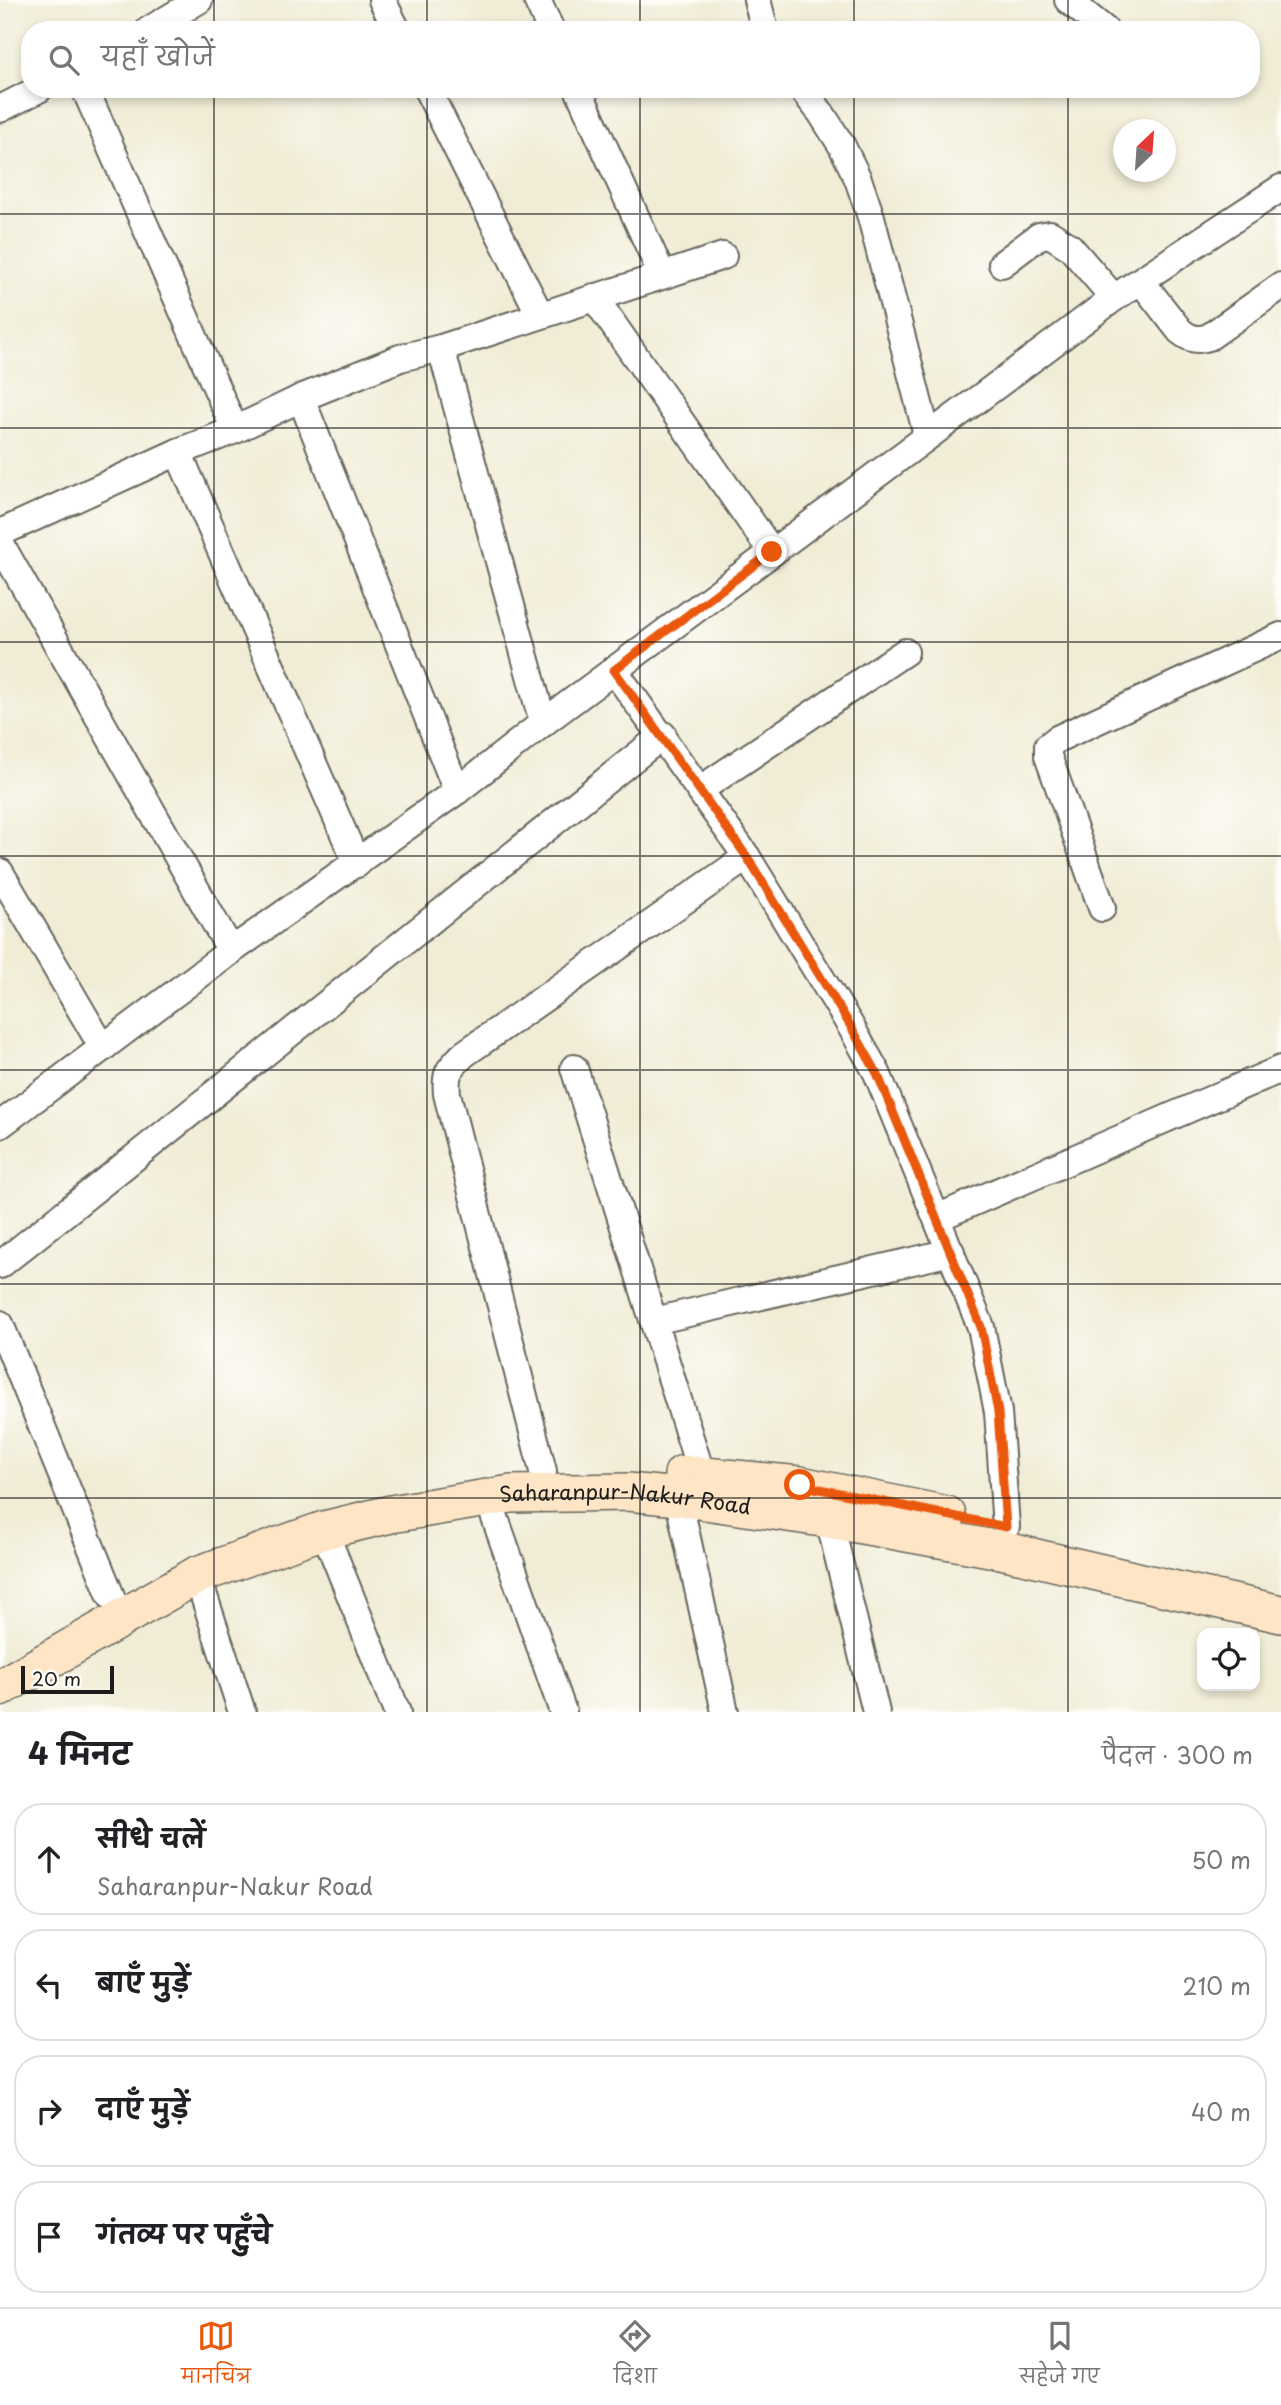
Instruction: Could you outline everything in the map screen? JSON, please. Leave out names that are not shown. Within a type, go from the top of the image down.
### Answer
[{"type":"main road","name":"Saharanpur-Nakur Road","points":[[0,1659],[187,1554],[318,1507],[386,1491],[495,1473],[543,1471],[628,1469],[829,1519],[1001,1550],[1281,1614]]},
{"type":"main road","name":"Saharanpur-Nakur Road","points":[[0,1688],[197,1575],[324,1530],[391,1514],[511,1494],[628,1492],[690,1486],[800,1485],[1006,1527],[1281,1591]]},
{"type":"street","points":[[164,21],[199,0]]},
{"type":"street","points":[[382,0],[392,21]]},
{"type":"street","points":[[537,0],[547,21]]},
{"type":"street","points":[[757,0],[763,21]]},
{"type":"street","points":[[1068,0],[1094,21]]},
{"type":"street","points":[[0,109],[21,98]]},
{"type":"street","points":[[89,98],[235,430]]},
{"type":"street","points":[[432,98],[540,315]]},
{"type":"street","points":[[582,98],[662,275]]},
{"type":"street","points":[[809,98],[842,146],[858,179],[871,217],[927,435]]},
{"type":"street","points":[[0,1125],[231,951],[457,791],[543,723],[1114,298],[1281,188]]},
{"type":"street","points":[[1002,264],[1039,236],[1050,234],[1070,247],[1114,298]]},
{"type":"street","points":[[0,533],[178,452],[235,430],[301,398],[400,358],[441,348],[723,256]]},
{"type":"street","points":[[1141,281],[1180,331],[1188,338],[1199,340],[1209,337],[1281,285]]},
{"type":"street","points":[[594,297],[772,552]]},
{"type":"street","points":[[441,348],[543,723]]},
{"type":"street","points":[[301,398],[457,791]]},
{"type":"street","points":[[178,452],[357,864]]},
{"type":"street","points":[[0,543],[231,951]]},
{"type":"street","points":[[1102,908],[1048,756],[1048,746],[1057,739],[1281,636]]},
{"type":"street","points":[[701,789],[905,652]]},
{"type":"street","points":[[614,670],[663,735],[747,857],[877,1073],[981,1327],[998,1412],[1006,1527]]},
{"type":"street","points":[[0,1265],[663,735]]},
{"type":"street","points":[[543,1471],[447,1094],[449,1068],[464,1054],[747,857]]},
{"type":"street","points":[[0,872],[103,1048]]},
{"type":"street","points":[[574,1068],[654,1321],[690,1486],[725,1712]]},
{"type":"street","points":[[937,1218],[1281,1069]]},
{"type":"street","points":[[654,1321],[951,1252]]},
{"type":"street","points":[[0,1324],[111,1596]]},
{"type":"street","points":[[488,1498],[563,1712]]},
{"type":"street","points":[[829,1519],[876,1712]]},
{"type":"street","points":[[324,1530],[397,1712]]},
{"type":"street","points":[[197,1575],[242,1712]]},
{"type":"route","points":[[772,552],[614,670],[663,735],[747,857],[877,1073],[981,1327],[998,1412],[1006,1527],[800,1485]]}]
